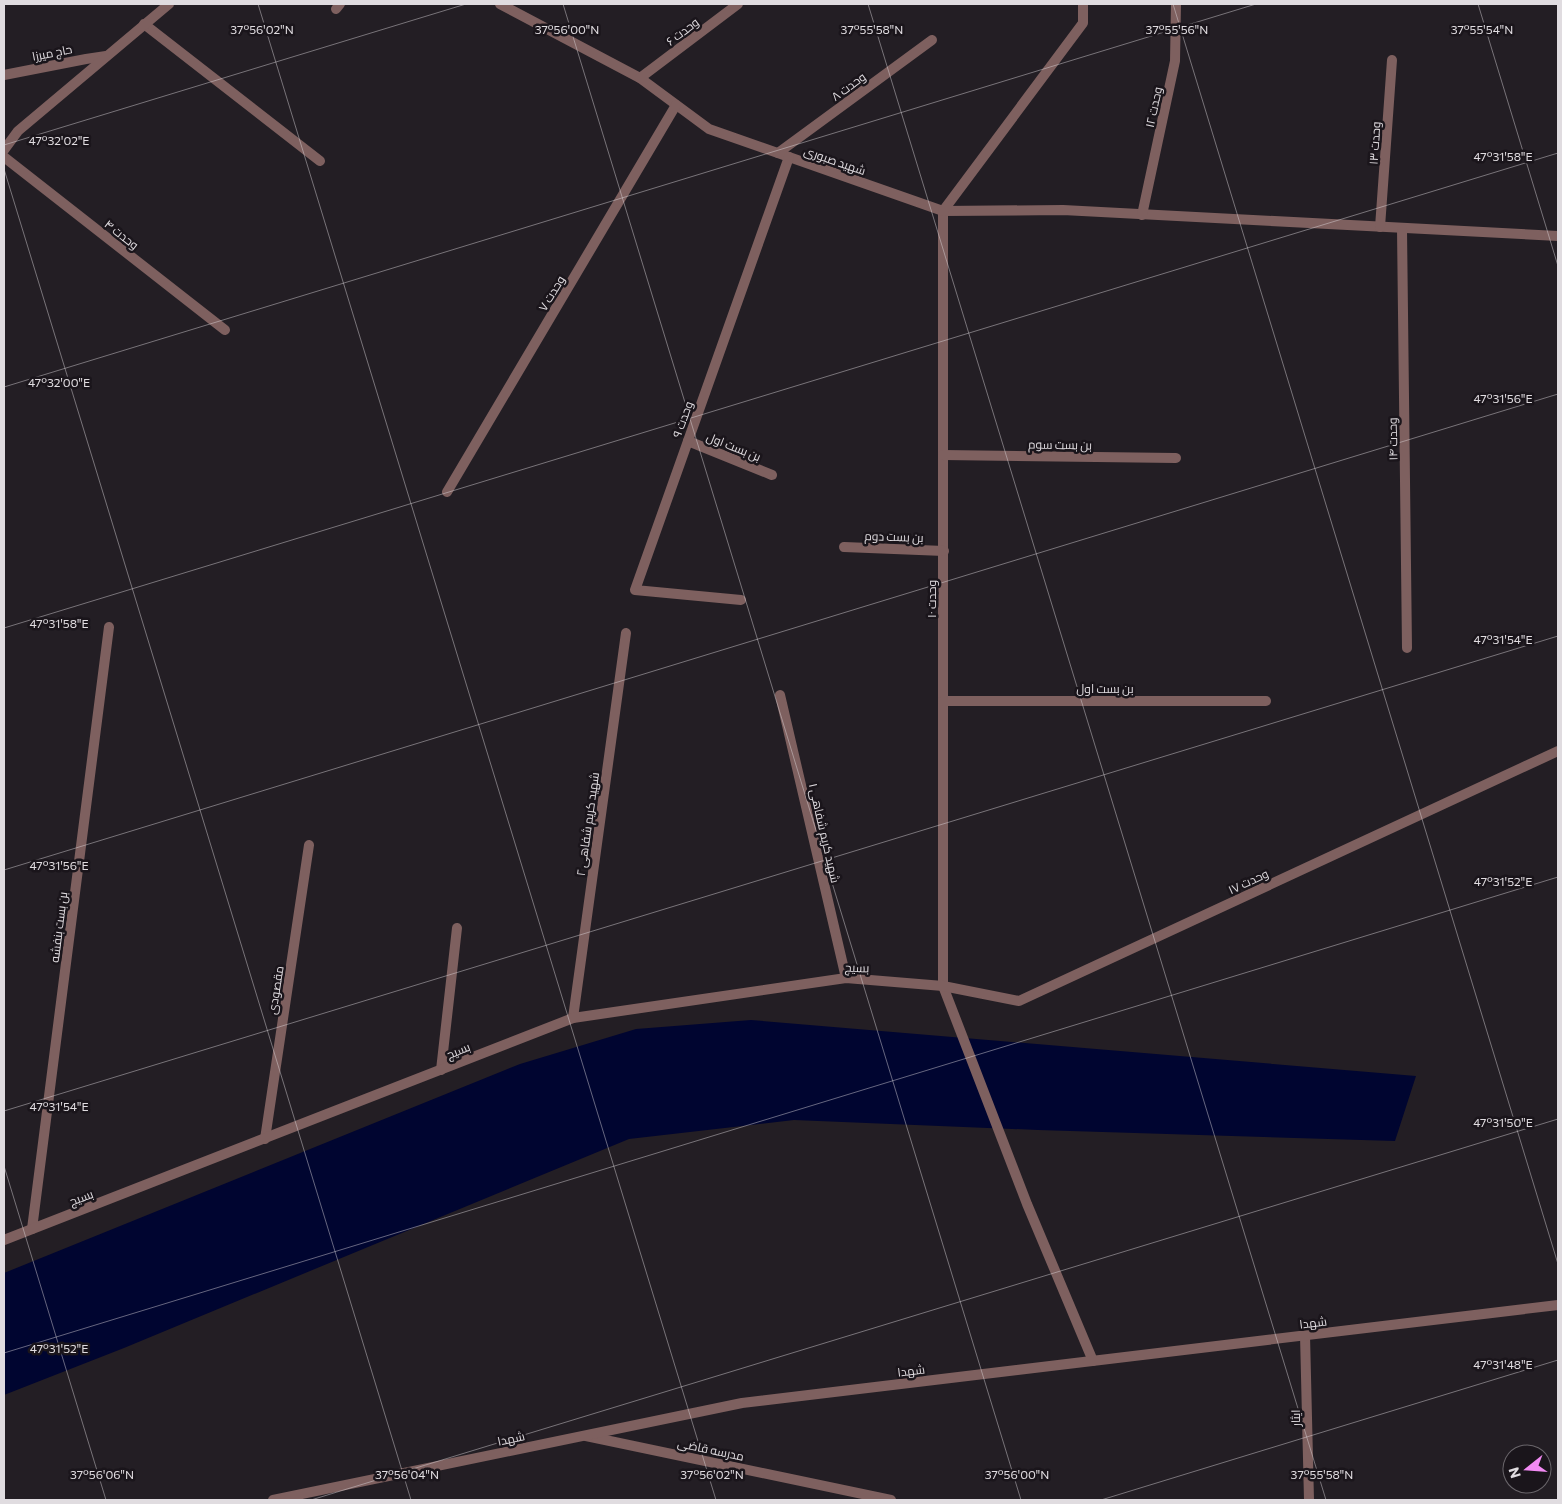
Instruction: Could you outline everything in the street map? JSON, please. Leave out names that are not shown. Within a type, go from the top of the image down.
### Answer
[{"type":"street","points":[[4,150],[18,131],[168,4]]},
{"type":"street","name":"شهید صبوری","points":[[500,4],[640,78],[709,129],[944,211],[1064,210],[1558,236]]},
{"type":"street","name":"وحدت ۶","points":[[640,78],[738,4]]},
{"type":"street","points":[[944,211],[1084,23],[1083,4]]},
{"type":"street","name":"وحدت ۱۲","points":[[1142,215],[1175,61],[1176,4]]},
{"type":"street","points":[[144,24],[320,161]]},
{"type":"street","name":"وحدت ۸","points":[[778,153],[932,40]]},
{"type":"street","name":"حاج میرزا","points":[[4,74],[106,56]]},
{"type":"street","name":"وحدت ۱۳","points":[[1380,227],[1392,60]]},
{"type":"street","name":"وحدت ۷","points":[[447,492],[676,105]]},
{"type":"street","name":"وحدت ۹","points":[[741,600],[635,590],[788,157]]},
{"type":"street","name":"وحدت ۴","points":[[4,158],[225,330]]},
{"type":"street","name":"وحدت ۱۰","points":[[943,986],[944,211]]},
{"type":"street","name":"وحدت ۱۴","points":[[1402,229],[1407,648]]},
{"type":"street","name":"بن بست اول","points":[[688,441],[772,474]]},
{"type":"street","name":"بن بست سوم","points":[[943,455],[1176,458]]},
{"type":"street","name":"بن بست دوم","points":[[844,547],[944,551]]},
{"type":"street","name":"بن بست بنفشه","points":[[32,1229],[109,627]]},
{"type":"street","name":"شهید کریم شفاهی ۲","points":[[573,1018],[626,633]]},
{"type":"street","name":"شهید کریم شفاهی ۱","points":[[780,694],[846,978]]},
{"type":"street","name":"بن بست اول","points":[[943,701],[1266,701]]},
{"type":"street","name":"وحدت ۱۷","points":[[943,986],[1019,1001],[1558,751]]},
{"type":"street","name":"مقصودی","points":[[265,1139],[310,845]]},
{"type":"street","points":[[442,1070],[457,928]]},
{"type":"street","name":"بسیج","points":[[4,1240],[573,1018],[846,978],[943,986]]},
{"type":"street","points":[[943,986],[1027,1204],[1093,1361]]},
{"type":"street","name":"شهدا","points":[[273,1500],[742,1403],[1558,1305]]},
{"type":"street","name":"ایثار","points":[[1305,1335],[1310,1500]]},
{"type":"street","name":"مدرسه قاضی","points":[[585,1435],[891,1500]]},
{"type":"water","points":[[751,1020],[1416,1076],[1395,1141],[794,1120],[629,1139],[124,1348],[4,1395],[4,1273],[520,1064],[636,1029]]}]
